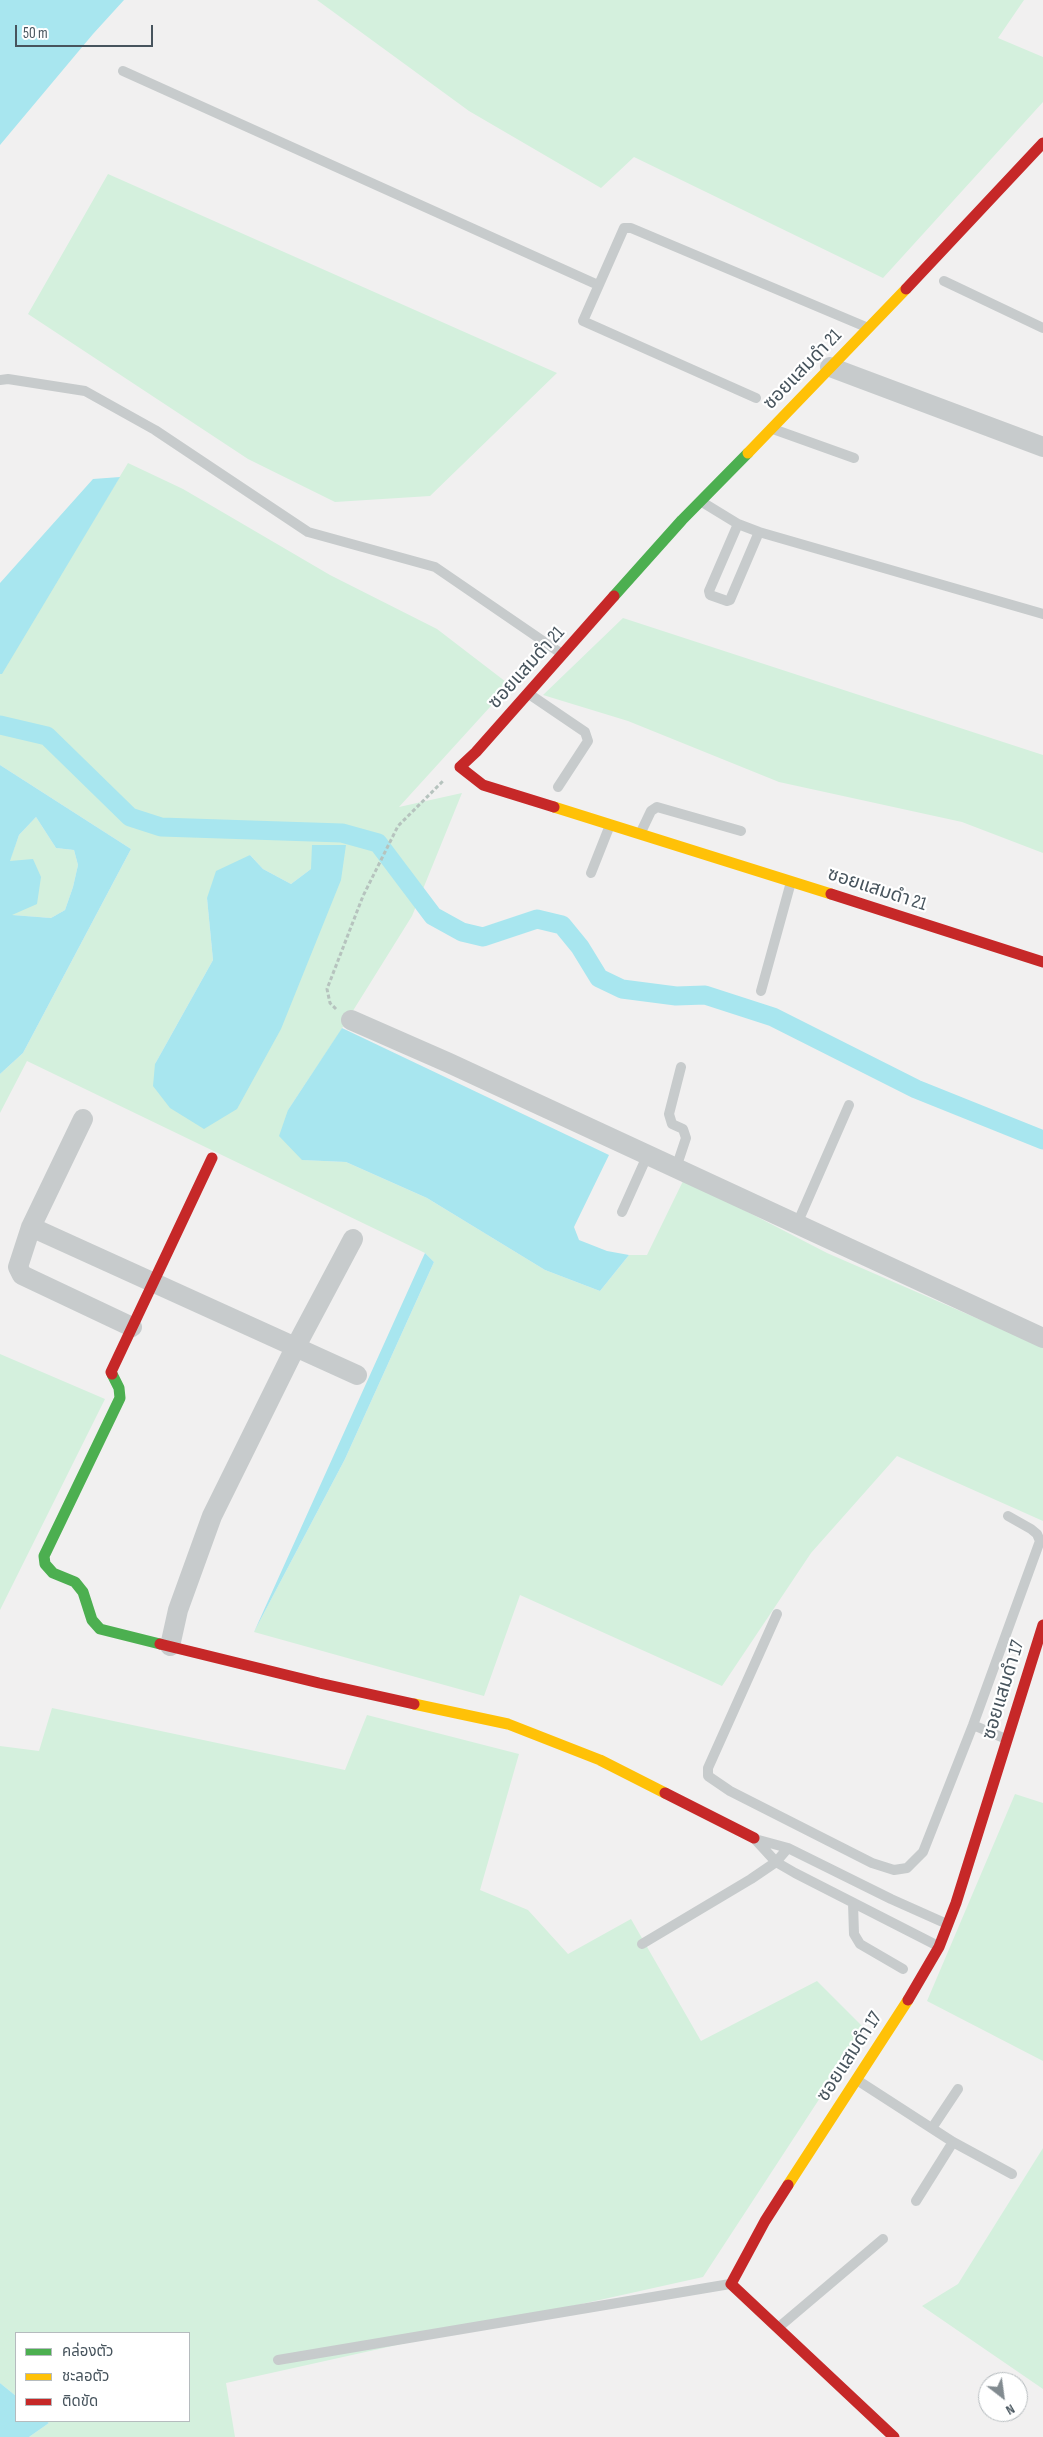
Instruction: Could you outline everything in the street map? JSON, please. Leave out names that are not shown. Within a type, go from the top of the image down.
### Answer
[{"type":"street","name":"ซอยแสมดำ 21","points":[[1043,143],[927,273],[830,367],[682,520],[460,767],[483,785],[792,881],[1043,962]]},
{"type":"street","points":[[830,367],[1043,447]]},
{"type":"street","points":[[351,1020],[648,1154],[1043,1338]]},
{"type":"street","points":[[83,1119],[31,1227],[19,1258],[18,1267],[22,1275],[132,1327]]},
{"type":"street","points":[[212,1158],[111,1372],[119,1388],[120,1398],[44,1556],[45,1564],[53,1573],[75,1582],[83,1592],[92,1620],[100,1629],[319,1683],[508,1724],[600,1760],[754,1838]]},
{"type":"street","points":[[31,1227],[357,1375]]},
{"type":"street","points":[[170,1646],[178,1610],[212,1516],[295,1348],[353,1238]]},
{"type":"street","name":"ซอยแสมดำ 17","points":[[731,2284],[765,2221],[920,1982],[939,1947],[1043,1625]]},
{"type":"street","points":[[731,2284],[894,2437]]},
{"type":"lane","points":[[123,71],[598,285]]},
{"type":"lane","points":[[756,398],[583,322],[582,320],[624,229],[629,227],[869,328]]},
{"type":"lane","points":[[944,282],[1043,328]]},
{"type":"lane","points":[[0,380],[8,379],[85,391],[154,430],[308,532],[435,567],[562,655]]},
{"type":"lane","points":[[770,428],[854,458]]},
{"type":"lane","points":[[702,501],[738,524],[759,532],[1043,614]]},
{"type":"lane","points":[[738,524],[708,591],[710,594],[727,601],[730,600],[759,532]]},
{"type":"lane","points":[[528,693],[585,732],[588,741],[558,787]]},
{"type":"lane","points":[[640,834],[651,811],[657,807],[741,831]]},
{"type":"lane","points":[[591,873],[610,824]]},
{"type":"lane","points":[[761,991],[792,881]]},
{"type":"lane","points":[[676,1168],[686,1138],[683,1129],[672,1124],[669,1114],[681,1067]]},
{"type":"lane","points":[[797,1224],[849,1105]]},
{"type":"lane","points":[[622,1212],[648,1154]]},
{"type":"lane","points":[[777,1614],[708,1768],[708,1776],[730,1791],[872,1863],[894,1870],[907,1868],[916,1862],[923,1852],[973,1725],[1040,1542],[1037,1534],[1031,1529],[1008,1516]]},
{"type":"lane","points":[[973,1725],[1007,1739]]},
{"type":"lane","points":[[754,1838],[788,1848],[891,1899],[948,1924]]},
{"type":"lane","points":[[754,1838],[776,1862],[939,1947]]},
{"type":"lane","points":[[642,1944],[751,1879],[776,1862],[788,1848]]},
{"type":"lane","points":[[853,1903],[854,1934],[860,1944],[903,1969]]},
{"type":"lane","points":[[857,2079],[953,2142],[1012,2174]]},
{"type":"lane","points":[[932,2128],[958,2089]]},
{"type":"lane","points":[[916,2201],[953,2142]]},
{"type":"lane","points":[[777,2328],[883,2239]]},
{"type":"lane","points":[[278,2360],[731,2284]]},
{"type":"path","points":[[351,1020],[330,1003],[327,989],[363,896],[398,826],[436,786],[460,767]]},
{"type":"green space","points":[[317,0],[1024,0],[998,38],[1043,57],[1043,102],[883,278],[634,157],[601,188],[469,111]]},
{"type":"green space","points":[[108,174],[557,373],[430,496],[335,502],[248,459],[28,314]]},
{"type":"green space","points":[[128,463],[183,489],[330,575],[437,629],[510,685],[399,807],[462,793],[412,916],[336,1038],[288,1110],[303,1160],[346,1162],[427,1198],[545,1270],[600,1291],[629,1255],[647,1255],[684,1179],[827,1253],[1043,1347],[1043,1521],[897,1456],[811,1553],[722,1686],[520,1595],[484,1696],[254,1632],[345,1459],[434,1262],[425,1253],[27,1061],[0,1113],[0,1074],[23,1053],[131,849],[0,765],[0,674]],"holes":[[[250,855],[263,869],[291,884],[311,869],[155,1064],[213,960],[207,898]]]},
{"type":"green space","points":[[623,618],[1043,755],[1043,853],[962,822],[779,782],[628,721],[543,695]]},
{"type":"green space","points":[[36,817],[56,848],[74,850],[78,865],[65,910],[51,918],[11,915],[9,862],[19,835]]},
{"type":"green space","points":[[0,1354],[105,1399],[0,1610]]},
{"type":"green space","points":[[52,1708],[345,1770],[367,1715],[519,1754],[480,1890],[528,1910],[568,1954],[631,1919],[701,2041],[817,1981],[865,2029],[703,2277],[226,2383],[235,2437],[29,2437],[49,2423],[48,2422],[190,2422],[190,2332],[15,2332],[15,2395],[0,2383],[0,1746],[39,1751]]},
{"type":"green space","points":[[1015,1794],[1043,1803],[1043,2061],[927,2001]]},
{"type":"green space","points":[[1043,2148],[1043,2389],[1028,2379],[1028,2372],[1018,2372],[922,2306],[958,2284]]},
{"type":"water","points":[[0,0],[124,0],[0,145]]},
{"type":"water","points":[[120,477],[2,674],[0,674],[0,583],[93,479]]},
{"type":"water","points":[[0,765],[131,849],[23,1053],[0,1074]],"holes":[[[36,817],[56,848],[74,850],[78,865],[65,910],[51,918],[12,915],[37,904],[41,877],[33,859],[10,861],[19,835]]]},
{"type":"water","points":[[312,845],[346,845],[341,880],[281,1029],[237,1109],[204,1129],[170,1108],[153,1086],[155,1064],[213,960],[207,898],[216,871],[250,855],[263,869],[291,884],[311,869]]},
{"type":"water","points":[[342,1028],[609,1155],[574,1227],[579,1240],[607,1251],[629,1255],[600,1291],[545,1270],[427,1198],[346,1162],[302,1160],[279,1136],[288,1110]]},
{"type":"water","points":[[425,1253],[434,1262],[345,1459],[254,1632]]},
{"type":"water","points":[[0,2383],[15,2395],[15,2422],[49,2423],[29,2437],[0,2437]]},
{"type":"waterway","points":[[0,725],[47,736],[130,817],[161,827],[342,833],[378,843],[433,916],[462,932],[483,937],[537,919],[562,925],[580,947],[599,978],[622,989],[676,996],[705,995],[773,1017],[916,1089],[1043,1140]]},
{"type":"traffic: fast","points":[[614,596],[682,520],[748,453]]},
{"type":"traffic: fast","points":[[112,1374],[119,1388],[120,1398],[44,1556],[45,1564],[53,1573],[75,1582],[83,1592],[92,1620],[100,1629],[160,1644]]},
{"type":"traffic: slow","points":[[748,453],[906,289]]},
{"type":"traffic: slow","points":[[554,807],[831,894]]},
{"type":"traffic: slow","points":[[414,1704],[508,1724],[600,1760],[665,1793]]},
{"type":"traffic: slow","points":[[788,2185],[908,2000]]},
{"type":"traffic: jam","points":[[906,289],[1043,143]]},
{"type":"traffic: jam","points":[[554,807],[483,785],[460,767],[476,752],[614,596]]},
{"type":"traffic: jam","points":[[831,894],[1043,962]]},
{"type":"traffic: jam","points":[[112,1374],[111,1372],[212,1158]]},
{"type":"traffic: jam","points":[[908,2000],[939,1947],[956,1903],[1043,1625]]},
{"type":"traffic: jam","points":[[160,1644],[414,1704]]},
{"type":"traffic: jam","points":[[665,1793],[754,1838]]},
{"type":"traffic: jam","points":[[788,2185],[765,2221],[731,2284],[894,2437]]}]
